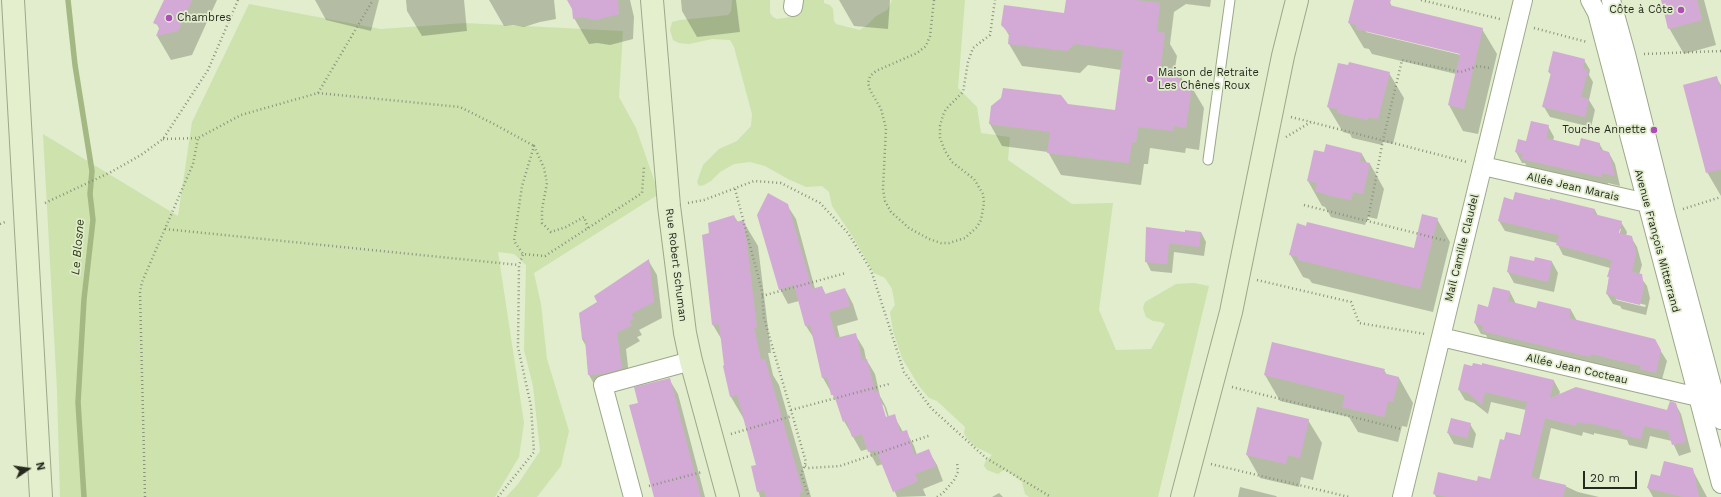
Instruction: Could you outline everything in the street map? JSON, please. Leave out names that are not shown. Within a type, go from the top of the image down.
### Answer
[{"type":"street","points":[[13,0],[41,497]]},
{"type":"street","name":"Rue Robert Schuman","points":[[652,0],[669,206],[676,270],[691,361],[728,497]]},
{"type":"street","points":[[1182,497],[1213,382],[1238,275],[1283,56],[1297,0]]},
{"type":"street","name":"Mail Camille Claudel","points":[[1402,497],[1523,0]]},
{"type":"street","name":"Avenue François Mitterrand","points":[[1590,0],[1597,13],[1606,47],[1658,206]]},
{"type":"street","name":"Avenue François Mitterrand","points":[[1611,0],[1626,54],[1658,206],[1706,395],[1721,484]]},
{"type":"street","name":"Allée Jean Marais","points":[[1483,166],[1658,206]]},
{"type":"street","name":"Allée Jean Cocteau","points":[[1441,337],[1706,395]]},
{"type":"street","points":[[633,494],[603,385],[691,361]]},
{"type":"street","name":"Avenue François Mitterrand","points":[[1706,395],[1721,420]]},
{"type":"lane","points":[[1208,160],[1230,0]]},
{"type":"path","points":[[45,203],[111,172],[141,155],[163,139],[208,70],[238,0]]},
{"type":"path","points":[[318,93],[372,0]]},
{"type":"path","points":[[934,0],[930,36],[926,46],[917,53],[876,71],[870,76],[868,83],[870,90],[881,109],[886,128],[883,189],[885,201],[891,212],[909,228],[941,243],[949,243],[965,238],[977,227],[981,220],[984,203],[983,194],[974,179],[952,162],[945,151],[940,138],[940,126],[946,109],[963,92],[968,62],[973,48],[990,35],[995,0]]},
{"type":"path","points":[[1421,0],[1606,47]]},
{"type":"path","points":[[1626,54],[1721,51]]},
{"type":"path","points":[[1368,220],[1383,140],[1402,60],[1461,72],[1478,66],[1506,70]]},
{"type":"path","points":[[163,139],[198,138],[241,115],[318,93],[460,108],[494,124],[534,146],[544,168],[547,183],[542,210],[542,223],[552,232],[584,218],[588,228]]},
{"type":"path","points":[[1290,117],[1483,166]]},
{"type":"path","points":[[1286,137],[1311,122]]},
{"type":"path","points":[[145,497],[140,292],[142,282],[193,164],[198,138]]},
{"type":"path","points":[[523,254],[514,241],[522,186],[534,146]]},
{"type":"path","points":[[523,254],[545,256],[642,194],[645,162]]},
{"type":"path","points":[[669,206],[704,200],[754,181],[781,183],[820,204],[848,233],[870,270],[904,372],[931,408],[986,458],[1051,497]]},
{"type":"path","points":[[735,189],[762,296],[764,318],[806,462],[801,474],[809,497]]},
{"type":"path","points":[[1658,206],[1721,197]]},
{"type":"path","points":[[1304,205],[1368,220],[1463,246]]},
{"type":"path","points":[[165,229],[519,265]]},
{"type":"path","points":[[498,497],[534,452],[531,406],[518,347],[519,265],[523,254]]},
{"type":"path","points":[[762,296],[846,273]]},
{"type":"path","points":[[1238,275],[1351,302],[1359,323],[1441,337]]},
{"type":"path","points":[[791,410],[889,384]]},
{"type":"path","points":[[1229,386],[1418,433]]},
{"type":"path","points":[[712,439],[792,416]]},
{"type":"path","points":[[804,466],[808,468],[840,466],[931,434]]},
{"type":"path","points":[[937,497],[954,480],[958,472],[957,462]]},
{"type":"path","points":[[1208,464],[1349,497]]},
{"type":"path","points":[[633,494],[720,467]]},
{"type":"green space","points":[[732,0],[770,0],[770,13],[777,19],[797,16],[801,8],[802,0],[824,0],[824,3],[830,5],[833,9],[834,21],[836,24],[860,30],[876,16],[887,10],[892,0],[965,0],[958,88],[977,107],[981,133],[1010,137],[1008,160],[1072,204],[1113,203],[1099,310],[1116,350],[1151,349],[1165,324],[1153,321],[1146,317],[1143,308],[1145,302],[1176,284],[1194,283],[1209,286],[1158,497],[1029,497],[1025,494],[1022,482],[1013,475],[1004,470],[998,474],[987,470],[984,466],[985,462],[992,455],[974,446],[964,433],[965,427],[937,401],[929,398],[919,386],[902,358],[893,331],[890,312],[895,305],[892,289],[885,278],[874,273],[851,234],[832,206],[829,192],[822,186],[806,187],[765,166],[750,162],[734,164],[720,172],[711,181],[699,186],[697,182],[703,165],[719,149],[737,141],[751,126],[752,114],[734,47],[730,40],[712,39],[689,44],[679,43],[673,40],[670,30],[672,22],[728,15],[731,11]]},
{"type":"green space","points":[[249,4],[381,29],[464,23],[623,31],[619,97],[636,128],[659,194],[534,273],[541,304],[547,359],[569,431],[561,466],[537,497],[506,497],[518,484],[540,451],[533,386],[524,350],[526,265],[514,254],[498,252],[524,423],[519,457],[495,497],[60,497],[57,390],[43,134],[178,216],[192,122]]},
{"type":"building","name":"Chambres","points":[[164,0],[192,0],[178,31],[156,36],[160,26],[153,23]]},
{"type":"building","points":[[567,0],[618,0],[619,14],[595,20],[582,17],[573,19],[572,9]]},
{"type":"building","name":"Maison de Retraite Les Chênes Roux","points":[[1066,0],[1136,0],[1160,3],[1157,32],[1165,33],[1160,71],[1181,74],[1179,83],[1192,85],[1186,128],[1174,126],[1173,131],[1138,127],[1136,143],[1132,142],[1129,163],[1047,153],[1050,132],[989,124],[991,106],[1001,98],[1003,88],[1061,95],[1068,104],[1115,110],[1123,50],[1075,44],[1067,51],[1008,44],[1009,33],[1001,25],[1004,5],[1064,13]]},
{"type":"building","points":[[1354,0],[1391,0],[1389,5],[1483,28],[1464,109],[1448,105],[1460,54],[1356,29],[1357,25],[1348,23]]},
{"type":"building","name":"Côte à Côte","points":[[1661,0],[1697,0],[1702,20],[1668,29]]},
{"type":"building","points":[[1553,51],[1585,59],[1583,69],[1588,70],[1581,97],[1589,99],[1585,117],[1542,107],[1551,73],[1548,72]]},
{"type":"building","points":[[1349,62],[1390,72],[1378,119],[1368,117],[1367,120],[1337,113],[1337,109],[1327,107],[1338,63],[1348,65]]},
{"type":"building","points":[[1717,76],[1721,92],[1721,169],[1706,173],[1683,85]]},
{"type":"building","points":[[1531,121],[1549,125],[1546,138],[1579,146],[1581,138],[1600,143],[1599,149],[1609,152],[1615,176],[1602,173],[1601,177],[1521,159],[1523,154],[1515,152],[1518,139],[1526,141]]},
{"type":"building","points":[[1326,144],[1362,153],[1360,161],[1370,163],[1363,194],[1353,192],[1351,200],[1331,196],[1315,191],[1317,183],[1307,181],[1314,150],[1324,152]]},
{"type":"building","points":[[1515,192],[1550,200],[1550,198],[1595,209],[1594,214],[1622,221],[1619,233],[1632,236],[1636,253],[1632,272],[1642,274],[1644,287],[1640,305],[1615,299],[1615,296],[1606,294],[1609,277],[1607,277],[1612,260],[1556,245],[1559,235],[1498,221],[1504,197],[1513,200]]},
{"type":"building","points":[[768,193],[788,204],[812,289],[822,286],[825,294],[845,288],[850,306],[829,312],[836,338],[856,333],[862,360],[867,359],[875,392],[878,391],[886,417],[895,414],[900,432],[907,430],[914,455],[929,449],[936,466],[915,474],[918,481],[893,492],[876,450],[868,452],[862,434],[852,437],[846,420],[843,422],[834,395],[831,395],[827,377],[822,378],[810,325],[805,326],[794,285],[779,290],[757,215]]},
{"type":"building","points":[[1422,214],[1438,218],[1420,289],[1298,260],[1298,257],[1289,255],[1297,223],[1306,226],[1307,222],[1414,248]]},
{"type":"building","points":[[734,215],[736,222],[744,220],[757,328],[754,328],[761,360],[765,359],[803,492],[799,493],[800,497],[766,497],[764,490],[757,492],[751,466],[756,465],[737,395],[730,397],[723,366],[719,324],[712,325],[702,235],[709,233],[708,223]]},
{"type":"building","points":[[1146,227],[1185,232],[1185,230],[1201,232],[1199,247],[1169,243],[1167,264],[1145,262]]},
{"type":"building","points":[[1510,256],[1534,261],[1535,257],[1552,261],[1548,282],[1507,272]]},
{"type":"building","points":[[649,259],[654,302],[631,314],[634,319],[629,321],[632,325],[617,333],[622,369],[603,374],[588,375],[585,339],[582,339],[579,313],[597,302],[594,296]]},
{"type":"building","points":[[1493,287],[1510,291],[1508,301],[1536,308],[1538,301],[1571,309],[1569,318],[1655,339],[1661,350],[1656,373],[1640,369],[1641,366],[1591,354],[1590,357],[1482,331],[1484,326],[1474,323],[1478,304],[1488,307]]},
{"type":"building","points":[[1272,342],[1385,369],[1383,373],[1399,377],[1393,402],[1388,401],[1384,417],[1342,407],[1345,395],[1264,375]]},
{"type":"building","points":[[1473,363],[1482,365],[1482,363],[1554,380],[1550,398],[1576,387],[1667,410],[1670,401],[1676,403],[1686,442],[1672,445],[1668,431],[1644,426],[1641,439],[1622,435],[1623,431],[1589,423],[1577,422],[1576,426],[1545,418],[1531,477],[1566,485],[1563,497],[1447,497],[1433,494],[1438,472],[1477,481],[1478,476],[1490,479],[1500,439],[1504,440],[1506,432],[1520,435],[1527,402],[1485,392],[1482,405],[1467,392],[1458,390],[1464,364],[1472,366]]},
{"type":"building","points":[[670,378],[701,497],[654,497],[629,405],[638,403],[634,387]]},
{"type":"building","points":[[1257,407],[1309,419],[1300,458],[1288,455],[1286,464],[1246,455]]},
{"type":"building","points":[[1451,418],[1471,423],[1467,438],[1447,433]]},
{"type":"building","points":[[1664,461],[1693,468],[1699,497],[1683,497],[1647,488],[1651,474],[1660,476]]},
{"type":"waterway","name":"Le Blosne","points":[[68,0],[75,65],[92,171],[90,194],[93,220],[84,299],[78,402],[84,497]]},
{"type":"place","name":"Côte à Côte","points":[[1681,10]]},
{"type":"place","name":"Chambres","points":[[169,18]]},
{"type":"place","name":"Maison de Retraite Les Chênes Roux","points":[[1150,79]]},
{"type":"place","name":"Touche Annette","points":[[1654,130]]}]
